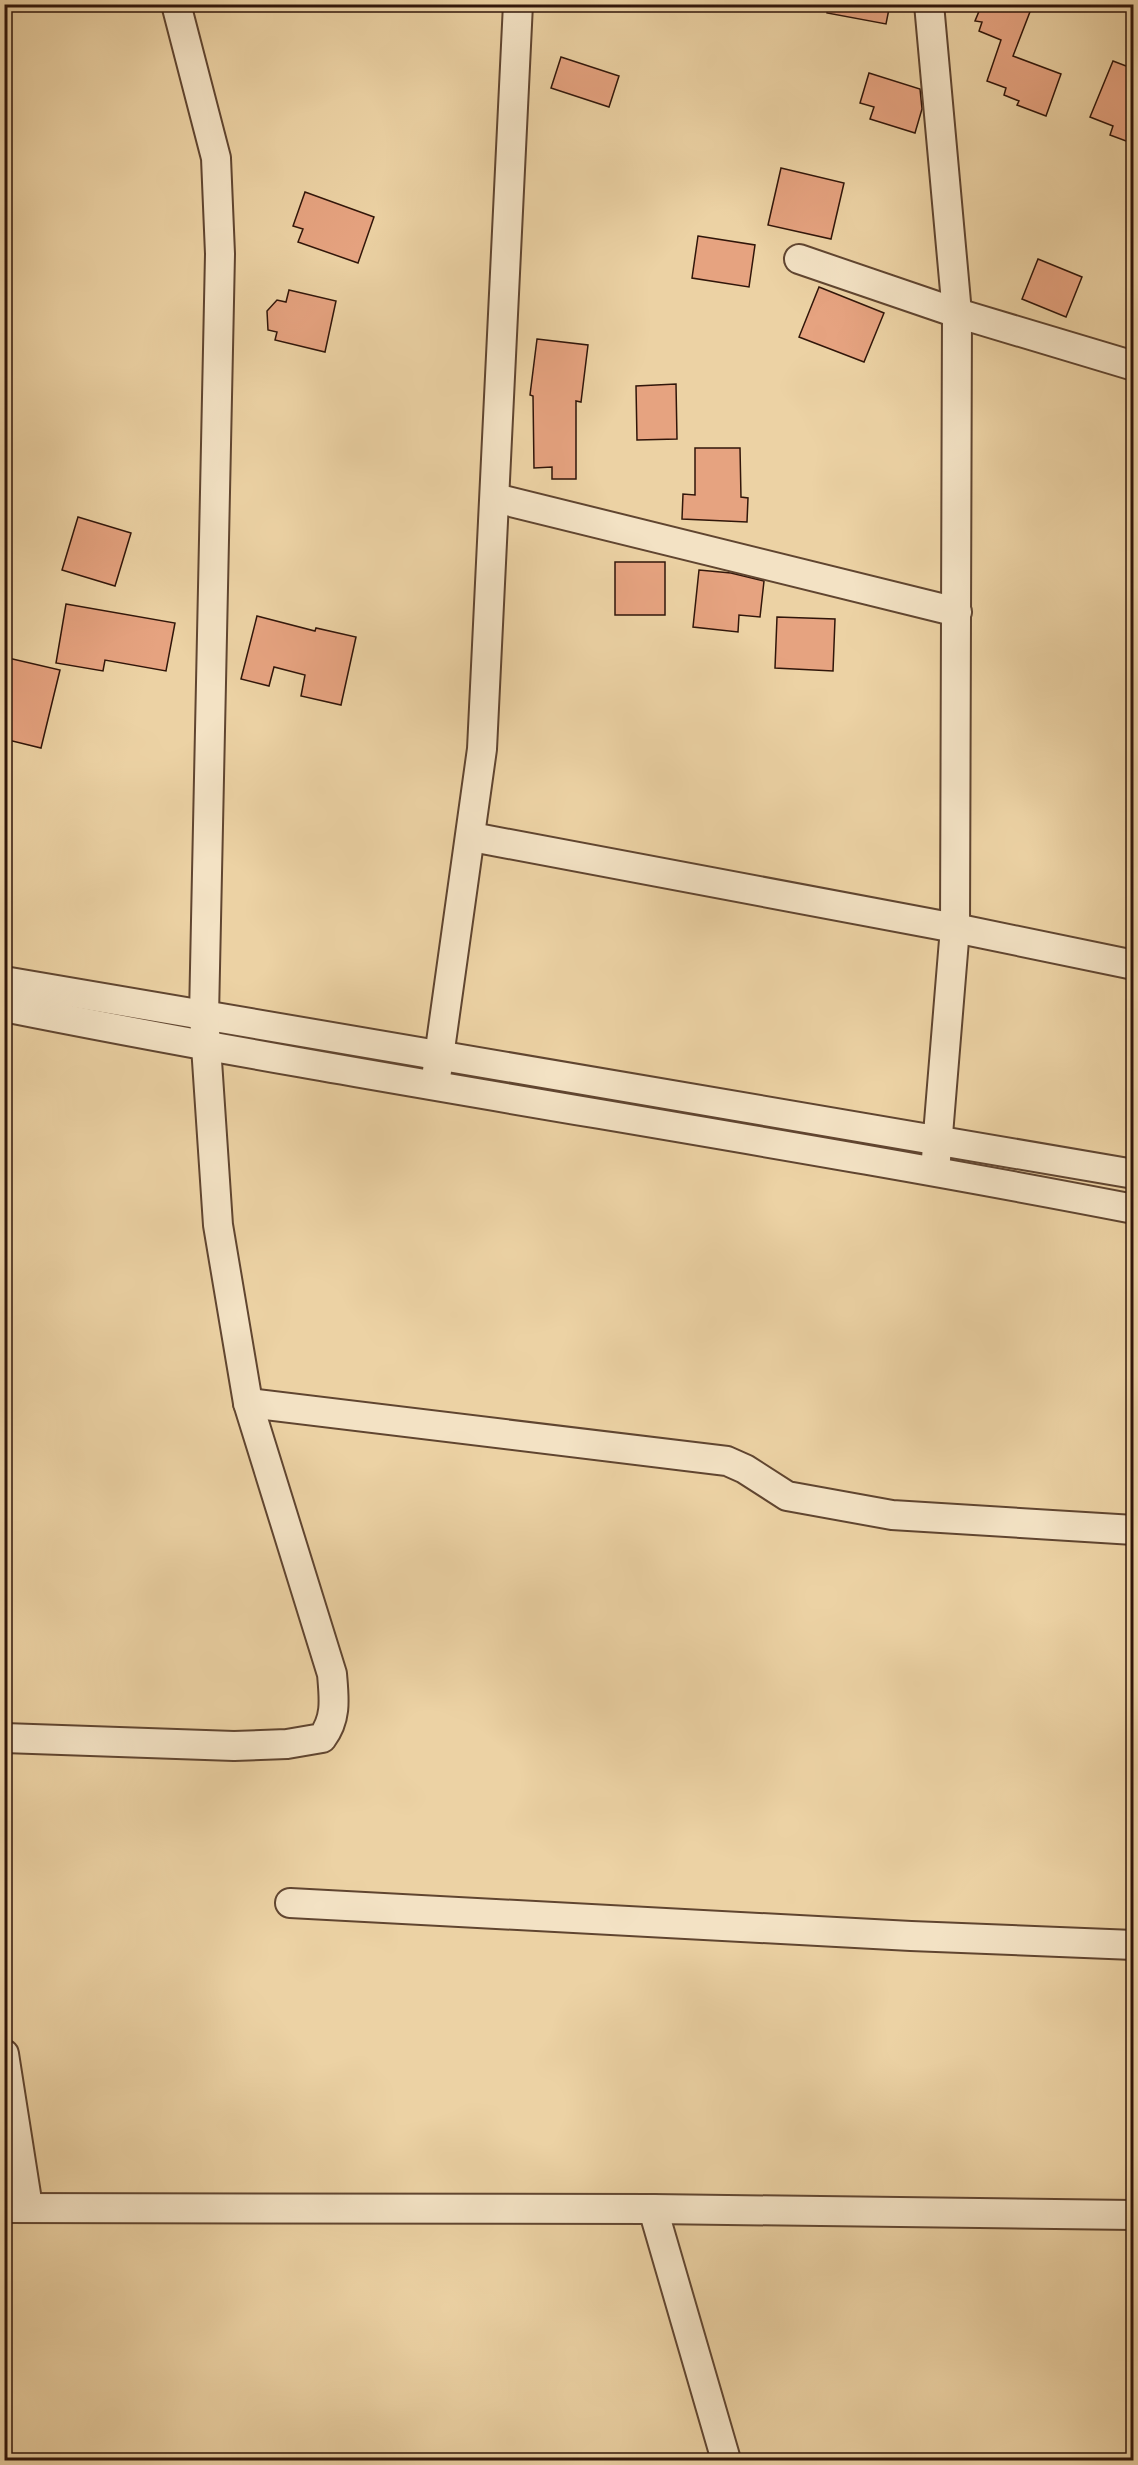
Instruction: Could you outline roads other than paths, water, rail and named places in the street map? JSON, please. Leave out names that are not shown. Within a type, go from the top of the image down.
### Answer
[{"type":"street","points":[[4,1738],[234,1746],[287,1744],[322,1738],[330,1728],[335,1707],[332,1674],[248,1403],[218,1225],[204,1016],[220,254],[216,158],[176,4]]},
{"type":"street","points":[[435,1085],[472,837],[482,749],[518,4]]},
{"type":"street","points":[[929,4],[957,313],[956,928],[935,1171]]},
{"type":"street","points":[[799,259],[957,313],[1134,366]]},
{"type":"street","points":[[495,498],[957,612]]},
{"type":"street","points":[[472,837],[956,928],[1134,965]]},
{"type":"street","points":[[4,981],[1134,1174]]},
{"type":"street","points":[[4,1007],[205,1047],[935,1171],[1134,1209]]},
{"type":"street","points":[[248,1403],[727,1461],[745,1469],[787,1496],[892,1515],[1134,1530]]},
{"type":"street","points":[[290,1903],[911,1936],[1134,1945]]},
{"type":"street","points":[[4,2054],[16,2207],[653,2209],[1134,2215]]},
{"type":"street","points":[[653,2209],[726,2460]]}]
